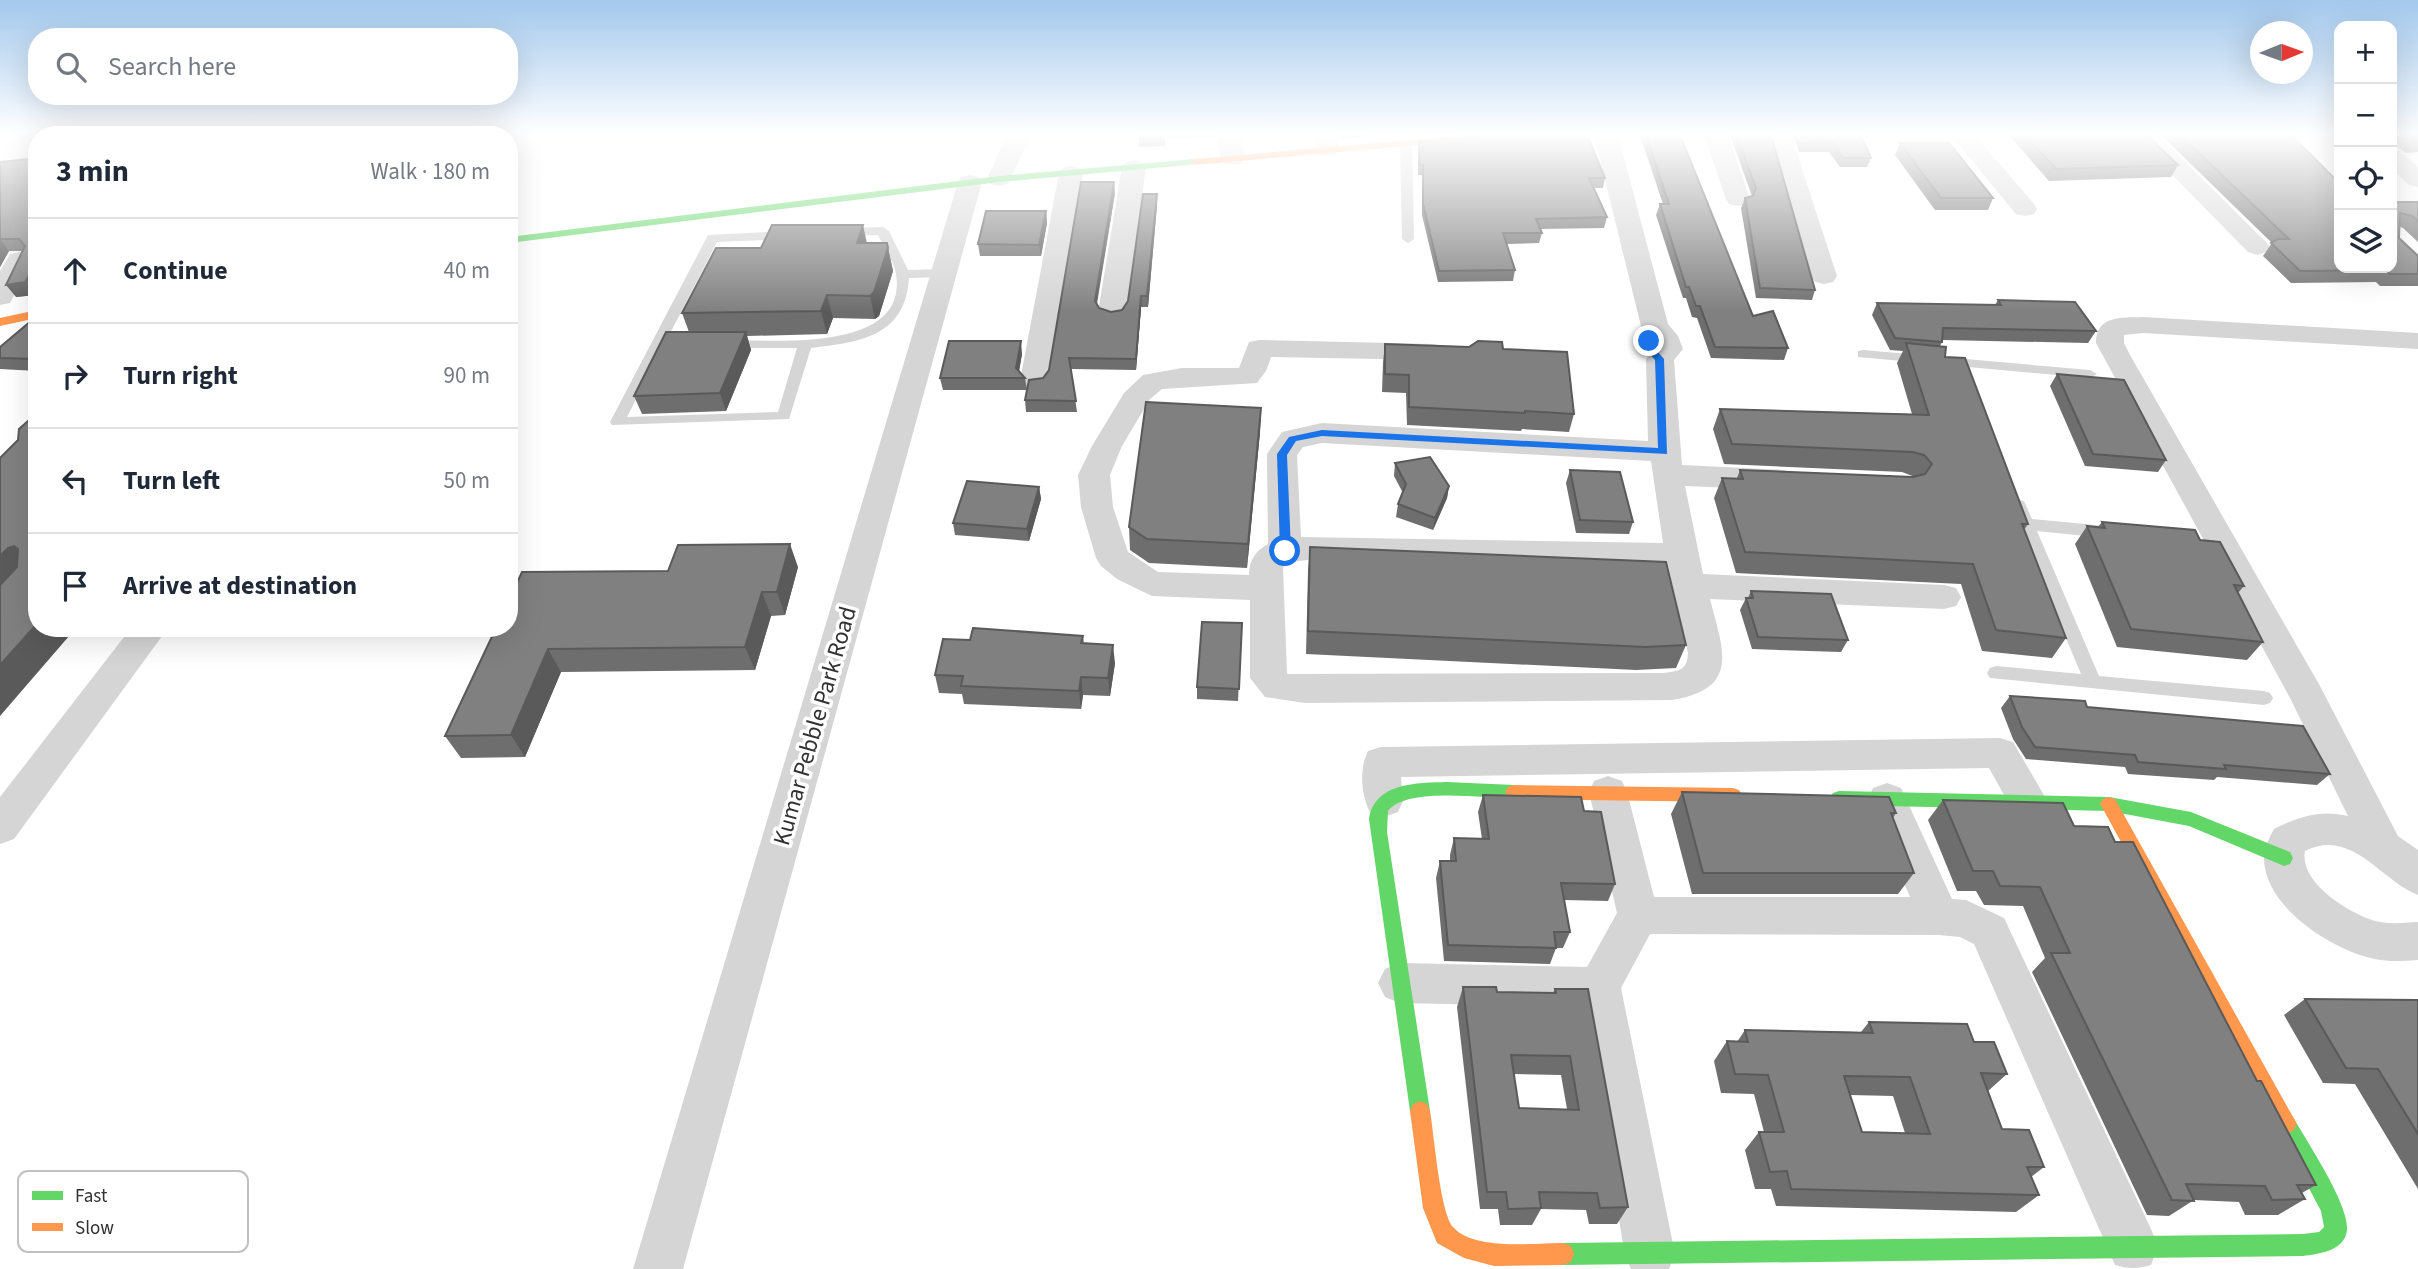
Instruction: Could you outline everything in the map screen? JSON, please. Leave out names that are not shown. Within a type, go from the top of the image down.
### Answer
[{"type":"street","points":[[518,239],[878,194]]},
{"type":"street","name":"Kumar Pebble Park Road","points":[[658,1269],[944,273],[978,194]]},
{"type":"street","points":[[1034,380],[1067,194]]},
{"type":"street","points":[[1112,312],[1130,194]]},
{"type":"street","points":[[1621,194],[1655,326],[1647,332],[1651,351],[1660,359],[1665,463],[1685,571],[1707,664],[1700,677],[1685,684],[1663,687],[1305,689],[1278,687],[1268,678],[1266,564],[1272,555],[1308,548],[1685,571],[1944,597]]},
{"type":"street","points":[[1736,194],[1738,199]]},
{"type":"street","points":[[1798,194],[1824,276]]},
{"type":"street","points":[[2013,194],[2025,209]]},
{"type":"street","points":[[2204,194],[2257,247]]},
{"type":"street","points":[[0,297],[19,260]]},
{"type":"street","points":[[0,322],[28,313]]},
{"type":"street","points":[[2383,847],[2307,696],[2212,542],[2110,343],[2110,331],[2120,326],[2143,325],[2418,341]]},
{"type":"street","points":[[1266,588],[1152,584],[1113,558],[1097,507],[1094,475],[1107,446],[1139,393],[1153,380],[1247,377],[1252,371],[1259,348],[1461,353]]},
{"type":"street","points":[[1285,551],[1282,454],[1293,439],[1322,433],[1665,463],[1805,481]]},
{"type":"street","points":[[0,827],[144,637]]},
{"type":"street","points":[[2028,802],[2000,753],[1381,762],[1384,801],[1377,815],[1434,1208],[1445,1235],[1464,1247],[1494,1255],[2303,1245],[2324,1242],[2336,1231],[2332,1208],[2109,804]]},
{"type":"street","points":[[1384,801],[1402,793],[1422,792],[1608,792],[1748,796]]},
{"type":"street","points":[[1608,792],[1638,915],[1599,987],[1650,1254]]},
{"type":"street","points":[[1818,797],[2109,804],[2191,819],[2284,858]]},
{"type":"street","points":[[1887,799],[1939,916]]},
{"type":"street","points":[[2418,877],[2409,866],[2383,847],[2354,834],[2326,828],[2303,831],[2288,841],[2284,858],[2291,879],[2308,902],[2334,922],[2364,937],[2394,943],[2418,940]]},
{"type":"street","points":[[1638,915],[1939,916],[1966,919],[1989,931],[2133,1247]]},
{"type":"street","points":[[1401,983],[1599,987]]},
{"type":"lane","points":[[1407,194],[1408,239]]},
{"type":"lane","points":[[711,344],[805,344],[862,337],[888,320],[899,301],[903,274],[883,230],[831,233]]},
{"type":"lane","points":[[804,234],[713,238],[664,343],[617,422],[784,416],[805,344]]},
{"type":"lane","points":[[903,274],[944,273]]},
{"type":"lane","points":[[1863,354],[1961,370],[2090,374]]},
{"type":"lane","points":[[2010,487],[2094,681]]},
{"type":"lane","points":[[2026,524],[2121,533]]},
{"type":"lane","points":[[1996,673],[2264,698]]},
{"type":"building","points":[[0,194],[28,194],[28,277],[25,282],[6,285],[25,246],[19,239],[0,239]]},
{"type":"building","points":[[1079,194],[1112,194],[1095,301],[1099,308],[1111,312],[1122,310],[1128,301],[1143,194],[1157,194],[1147,296],[1141,296],[1136,359],[1069,358],[1076,401],[1025,400],[1029,380],[1043,378],[1049,370]]},
{"type":"building","points":[[1423,194],[1596,194],[1607,217],[1536,219],[1542,233],[1503,233],[1515,270],[1439,271]]},
{"type":"building","points":[[1666,194],[1704,194],[1753,316],[1773,311],[1788,348],[1715,347],[1700,306],[1696,306],[1689,287],[1686,287],[1660,204],[1669,204]]},
{"type":"building","points":[[1788,194],[1815,290],[1760,288],[1745,198]]},
{"type":"building","points":[[1938,194],[1990,194],[1993,198],[1941,198]]},
{"type":"building","points":[[2242,194],[2334,194],[2334,271],[2300,271],[2271,243],[2278,239],[2289,239]]},
{"type":"building","points":[[2397,202],[2418,202],[2418,221],[2412,216],[2400,213],[2399,238],[2418,256],[2418,274],[2390,274],[2397,273]]},
{"type":"building","points":[[986,211],[1046,211],[1039,245],[978,244]]},
{"type":"building","points":[[772,225],[863,225],[857,243],[887,243],[888,248],[874,292],[870,296],[827,295],[821,311],[682,313],[716,248],[761,248]]},
{"type":"building","points":[[1998,300],[2075,302],[2096,331],[1943,328],[1942,342],[1895,338],[1877,303],[2001,305]]},
{"type":"building","points":[[28,324],[28,359],[0,358],[0,347]]},
{"type":"building","points":[[666,332],[746,332],[720,393],[634,396]]},
{"type":"building","points":[[949,341],[1021,341],[1016,368],[1025,378],[940,378]]},
{"type":"building","points":[[1478,341],[1502,342],[1503,349],[1567,352],[1574,414],[1409,407],[1409,375],[1385,374],[1385,344],[1469,347]]},
{"type":"building","points":[[1906,343],[1946,347],[1945,357],[1965,358],[2028,524],[2022,524],[2066,638],[1996,630],[1973,564],[1745,552],[1722,478],[1743,479],[1740,470],[1913,477],[1925,474],[1932,464],[1924,455],[1913,452],[1732,444],[1720,409],[1929,415]]},
{"type":"building","points":[[2057,374],[2124,380],[2166,460],[2093,454]]},
{"type":"building","points":[[1146,402],[1261,408],[1248,544],[1147,539],[1129,527]]},
{"type":"building","points":[[28,421],[28,634],[0,665],[0,585],[17,567],[18,549],[14,546],[8,548],[0,556],[0,458],[18,440],[19,429]]},
{"type":"building","points":[[1430,457],[1449,486],[1435,518],[1398,504],[1406,484],[1395,463]]},
{"type":"building","points":[[1570,470],[1620,472],[1633,522],[1580,520]]},
{"type":"building","points":[[967,481],[1039,487],[1027,529],[953,523]]},
{"type":"building","points":[[2102,522],[2195,530],[2200,540],[2220,542],[2244,586],[2234,585],[2263,642],[2131,629],[2087,526],[2105,528]]},
{"type":"building","points":[[790,544],[777,592],[762,592],[745,647],[548,649],[511,735],[445,736],[492,637],[518,637],[518,581],[522,572],[668,571],[678,545]]},
{"type":"building","points":[[1310,547],[1666,562],[1686,645],[1645,647],[1308,631]]},
{"type":"building","points":[[1751,591],[1831,594],[1848,640],[1758,637],[1746,598],[1753,598]]},
{"type":"building","points":[[1202,622],[1242,623],[1239,689],[1197,687]]},
{"type":"building","points":[[973,628],[1083,636],[1081,643],[1113,645],[1108,678],[1081,677],[1079,691],[961,686],[963,676],[935,675],[943,639],[970,640]]},
{"type":"building","points":[[2010,696],[2085,701],[2087,707],[2303,726],[2330,774],[2224,765],[2226,769],[2138,762],[2135,755],[2035,747],[2022,727]]},
{"type":"building","points":[[1682,792],[1889,797],[1896,813],[1891,813],[1914,873],[1703,873]]},
{"type":"building","points":[[1483,795],[1581,797],[1584,811],[1601,812],[1615,884],[1561,883],[1570,932],[1554,932],[1556,948],[1448,945],[1440,861],[1456,861],[1454,838],[1489,839]]},
{"type":"building","points":[[1943,800],[2063,803],[2074,826],[2108,827],[2115,842],[2133,842],[2257,1081],[2261,1081],[2316,1185],[2297,1185],[2305,1199],[2272,1200],[2265,1186],[2186,1184],[2194,1201],[2172,1200],[2051,953],[2070,953],[2040,887],[2000,886],[1993,871],[1973,871]]},
{"type":"building","points":[[1463,987],[1496,987],[1497,992],[1556,993],[1555,989],[1588,989],[1628,1207],[1600,1208],[1597,1193],[1539,1192],[1541,1208],[1508,1209],[1506,1192],[1487,1192]],"holes":[[[1511,1055],[1570,1056],[1579,1110],[1519,1108]]]},
{"type":"building","points":[[2305,999],[2418,1000],[2418,1134],[2378,1069],[2346,1068]]},
{"type":"building","points":[[1869,1022],[1967,1024],[1974,1042],[1994,1042],[2007,1074],[1981,1073],[2002,1129],[2029,1130],[2044,1167],[2027,1167],[2039,1195],[1791,1189],[1787,1171],[1770,1172],[1759,1132],[1784,1132],[1768,1075],[1735,1074],[1727,1041],[1748,1042],[1745,1030],[1873,1033]],"holes":[[[1844,1076],[1910,1077],[1930,1134],[1862,1132]]]},
{"type":"traffic: fast","points":[[518,239],[877,194]]},
{"type":"traffic: fast","points":[[1420,1111],[1378,832],[1380,811],[1386,801],[1396,795],[1411,792],[1447,789],[1514,792]]},
{"type":"traffic: fast","points":[[1839,798],[2109,804],[2191,819],[2284,858]]},
{"type":"traffic: fast","points":[[1563,1254],[2303,1245],[2324,1242],[2336,1231],[2332,1208],[2286,1124]]},
{"type":"traffic: slow","points":[[0,322],[28,316]]},
{"type":"traffic: slow","points":[[1514,792],[1733,795]]},
{"type":"traffic: slow","points":[[2109,804],[2286,1124]]},
{"type":"traffic: slow","points":[[1420,1111],[1434,1208],[1445,1235],[1464,1247],[1494,1255],[1563,1254]]},
{"type":"route","points":[[1285,551],[1282,454],[1293,439],[1322,433],[1664,452],[1660,359],[1651,351],[1649,341]]}]
